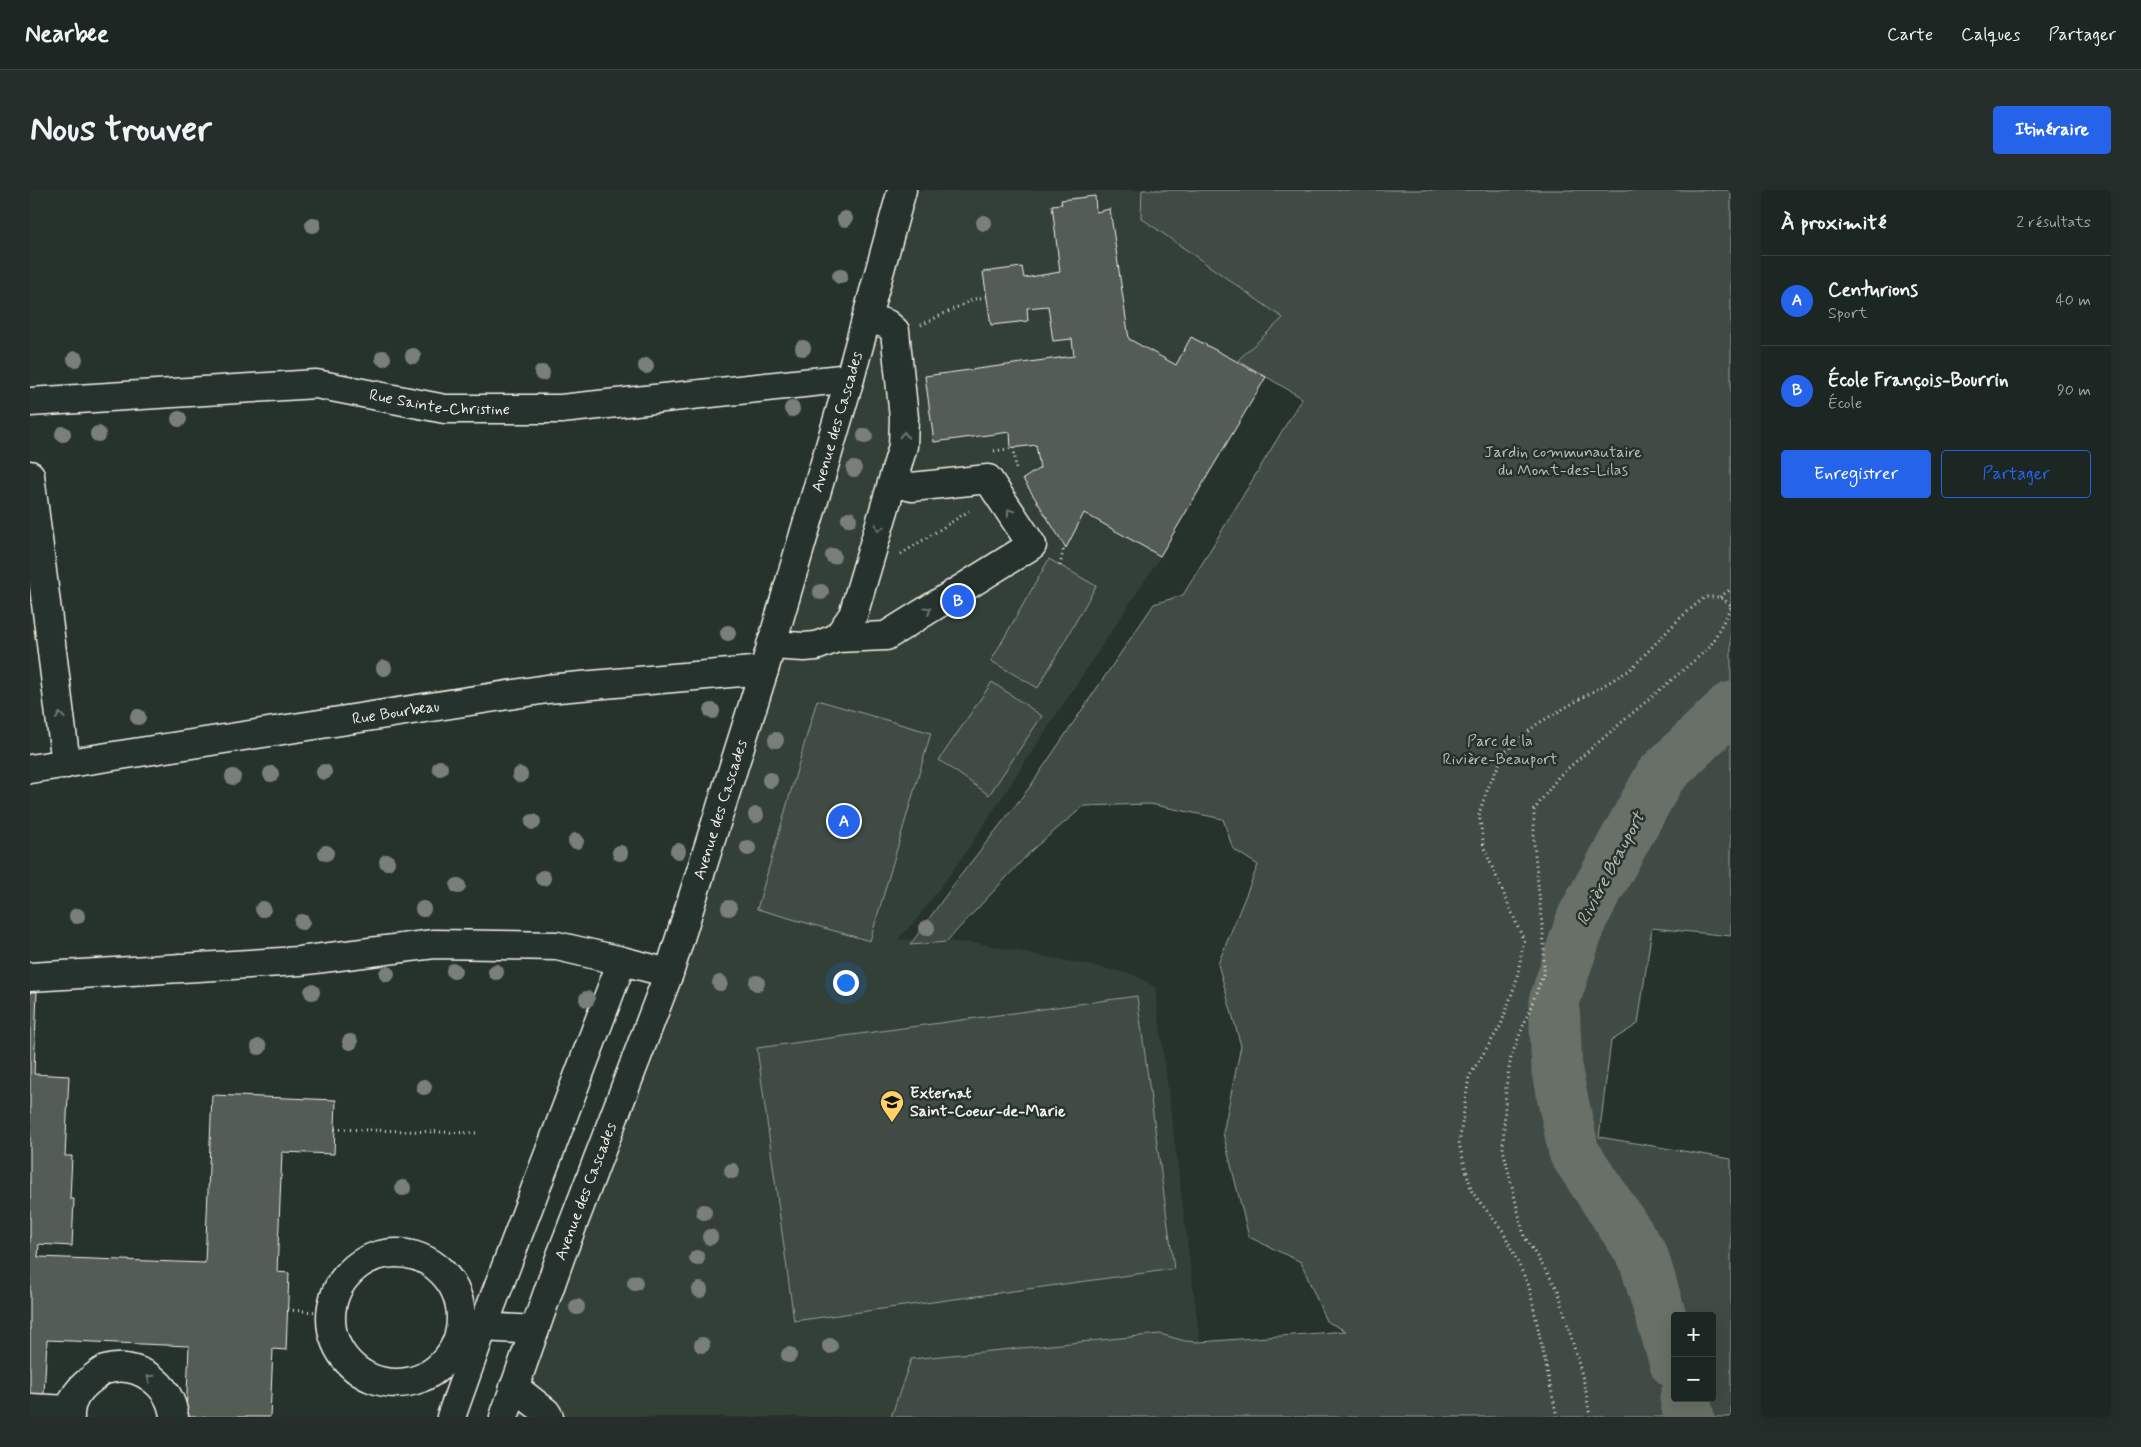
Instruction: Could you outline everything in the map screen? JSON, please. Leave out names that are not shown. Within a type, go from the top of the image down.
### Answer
[{"type":"street","name":"Avenue des Cascades","points":[[504,1417],[669,973],[767,658],[850,378],[902,190]]},
{"type":"street","points":[[837,638],[853,615],[893,482],[905,435],[895,331],[887,324],[866,318]]},
{"type":"street","name":"Rue Sainte-Christine","points":[[30,402],[316,384],[445,409],[561,408],[850,378]]},
{"type":"street","points":[[30,475],[66,764]]},
{"type":"street","points":[[893,482],[917,487],[988,480],[1000,498]]},
{"type":"street","name":"Rue Bourbeau","points":[[30,769],[547,689],[767,658],[804,647],[816,646],[837,638],[886,636],[1032,545],[1000,498]]},
{"type":"street","points":[[30,977],[298,961],[434,944],[557,946],[669,973]]},
{"type":"street","points":[[451,1417],[472,1326],[622,961]]},
{"type":"street","points":[[401,1252],[427,1260],[446,1275],[472,1326],[438,1369],[418,1381],[390,1384],[359,1374],[340,1355],[330,1329],[332,1302],[349,1272],[371,1257],[401,1252]]},
{"type":"street","points":[[472,1326],[535,1330]]},
{"type":"street","points":[[30,1408],[70,1414],[79,1389],[103,1371],[123,1367],[150,1375],[166,1392],[174,1417]]},
{"type":"street","points":[[514,1387],[546,1412],[549,1417]]},
{"type":"path","points":[[896,337],[974,299],[987,297]]},
{"type":"path","points":[[985,452],[1014,448]]},
{"type":"path","points":[[868,565],[879,568],[987,500],[1000,498]]},
{"type":"path","points":[[1557,1417],[1529,1286],[1503,1231],[1472,1192],[1459,1144],[1469,1077],[1501,1025],[1516,982],[1524,941],[1484,848],[1479,813],[1496,770],[1504,753],[1510,747],[1537,724],[1630,670],[1679,619],[1705,597],[1720,597],[1731,589]]},
{"type":"path","points":[[1590,1417],[1585,1386],[1558,1290],[1524,1236],[1503,1149],[1506,1088],[1511,1057],[1544,973],[1544,944],[1534,844],[1534,810],[1559,776],[1710,647],[1731,606],[1720,597]]},
{"type":"path","points":[[335,1129],[476,1133]]},
{"type":"path","points":[[288,1310],[331,1313]]},
{"type":"shaded area","points":[[902,190],[1142,190],[1141,218],[1283,318],[1238,360],[1266,377],[1161,556],[964,855],[916,920],[898,939],[977,943],[1132,974],[1155,987],[1200,1342],[1348,1331],[1349,1417],[504,1417],[669,973]]},
{"type":"green space","points":[[1142,190],[1731,190],[1731,936],[1652,928],[1638,1024],[1611,1041],[1599,1137],[1731,1159],[1731,1417],[891,1417],[911,1359],[1160,1334],[1185,1341],[1200,1342],[1346,1331],[1326,1321],[1301,1262],[1249,1237],[1223,1133],[1241,1046],[1218,964],[1258,865],[1233,849],[1223,819],[1150,804],[1084,806],[1033,849],[946,942],[910,945],[957,880],[1029,788],[1154,604],[1183,595],[1302,398],[1238,360],[1283,318],[1141,218]]},
{"type":"green space","points":[[1049,559],[1096,586],[1038,688],[991,661]]},
{"type":"green space","points":[[992,682],[1042,716],[989,795],[939,760]]},
{"type":"green space","points":[[817,700],[931,733],[870,941],[757,909]]},
{"type":"green space","points":[[1137,996],[1174,1269],[794,1321],[757,1048]]},
{"type":"building","points":[[1095,196],[1096,212],[1110,209],[1129,339],[1176,365],[1191,337],[1266,377],[1160,556],[1084,513],[1066,548],[1023,479],[1040,468],[1036,445],[1011,448],[1010,432],[934,442],[925,376],[1074,356],[1072,339],[1053,341],[1048,306],[1027,308],[1028,321],[991,325],[983,272],[1022,267],[1024,278],[1060,272],[1052,205],[1062,204],[1061,200]]},
{"type":"building","points":[[30,990],[37,990],[34,1074],[69,1076],[65,1156],[72,1156],[70,1199],[74,1199],[72,1246],[39,1244],[38,1257],[205,1263],[212,1095],[336,1100],[334,1154],[282,1152],[277,1272],[289,1273],[286,1350],[273,1349],[270,1417],[186,1417],[189,1346],[47,1340],[44,1394],[30,1394]]},
{"type":"waterway","name":"Rivière Beauport","points":[[1673,1357],[1643,1256],[1574,1152],[1557,1072],[1554,1002],[1582,918],[1660,776],[1731,707]]},
{"type":"waterway","name":"Rivière Beauport","points":[[1686,1402],[1689,1417]]},
{"type":"place","name":"École François-Bourrin","points":[[958,601]]},
{"type":"place","name":"Centurions","points":[[844,821]]},
{"type":"place","name":"Externat Saint-Coeur-de-Marie","points":[[892,1123]]},
{"type":"park label","name":"Jardin communautaire du Mont-des-Lilas","points":[[1563,461]]},
{"type":"park label","name":"Parc de la Rivière-Beauport","points":[[1500,750]]}]
